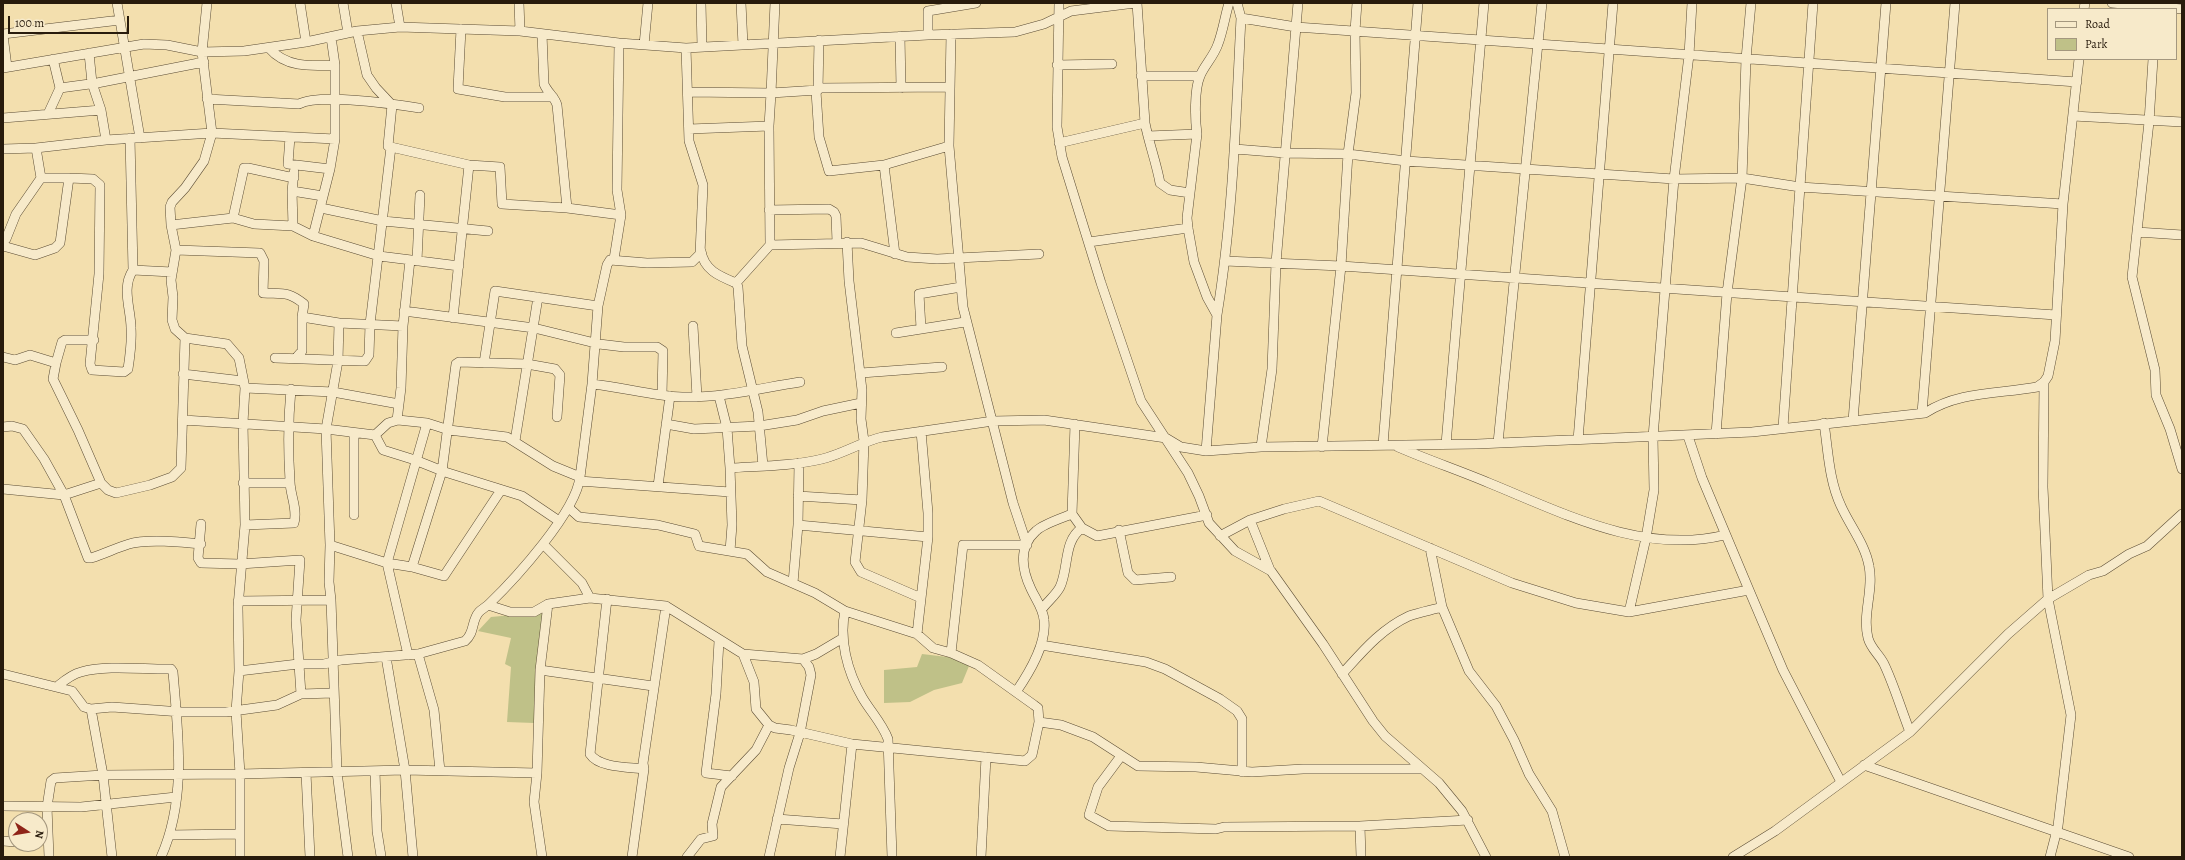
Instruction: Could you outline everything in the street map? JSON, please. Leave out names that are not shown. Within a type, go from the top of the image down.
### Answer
[{"type":"street","points":[[117,3],[131,77],[140,138]]},
{"type":"street","points":[[207,3],[202,52],[212,133],[204,161],[185,188],[172,202],[171,225],[176,250],[172,272],[172,325],[185,338],[227,344],[239,358],[244,385],[243,483],[245,525],[240,564],[238,601],[240,671],[236,711],[240,774],[240,857]]},
{"type":"street","points":[[300,3],[306,42]]},
{"type":"street","points":[[343,3],[367,75],[376,88],[392,104]]},
{"type":"street","points":[[396,3],[400,27]]},
{"type":"street","points":[[519,3],[520,31]]},
{"type":"street","points":[[644,45],[648,3]]},
{"type":"street","points":[[701,3],[702,47]]},
{"type":"street","points":[[741,3],[743,45]]},
{"type":"street","points":[[736,283],[770,245],[769,126],[775,3]]},
{"type":"street","points":[[928,35],[928,7],[976,3]]},
{"type":"street","points":[[1060,3],[1057,65],[1057,127],[1059,143],[1067,179],[1141,401],[1188,473],[1207,515],[1209,523],[1235,551],[1271,571]]},
{"type":"street","points":[[120,20],[3,35],[5,67],[155,44],[202,52],[227,52],[269,48],[353,32],[400,27],[520,31],[619,43],[686,48],[900,36],[1015,32],[1044,24],[1059,16],[1086,8],[1136,3],[1145,123],[1156,158],[1160,183],[1170,190],[1190,193]]},
{"type":"street","points":[[1217,314],[1207,297],[1194,262],[1188,228],[1190,193],[1197,134],[1196,107],[1200,76],[1209,63],[1218,44],[1229,3]]},
{"type":"street","points":[[1206,451],[1217,314],[1226,261],[1235,149],[1241,18],[1237,3]]},
{"type":"street","points":[[1261,447],[1272,370],[1276,263],[1298,3]]},
{"type":"street","points":[[1322,447],[1341,266],[1348,154],[1356,94],[1355,31],[1357,3]]},
{"type":"street","points":[[1383,445],[1418,3]]},
{"type":"street","points":[[1446,444],[1484,3]]},
{"type":"street","points":[[1498,443],[1542,3]]},
{"type":"street","points":[[1578,440],[1613,3]]},
{"type":"street","points":[[1629,612],[1646,538],[1654,490],[1653,437],[1674,179],[1689,55],[1692,3]]},
{"type":"street","points":[[1716,434],[1727,293],[1742,178],[1746,58],[1752,3]]},
{"type":"street","points":[[1783,427],[1813,3]]},
{"type":"street","points":[[1853,421],[1886,3]]},
{"type":"street","points":[[1922,413],[1955,3]]},
{"type":"street","points":[[2112,3],[2173,8]]},
{"type":"street","points":[[1241,18],[1296,27],[2076,82]]},
{"type":"street","points":[[461,29],[458,89],[464,92],[505,97],[553,97]]},
{"type":"street","points":[[542,34],[544,84],[546,90],[553,97],[557,106],[567,208]]},
{"type":"street","points":[[951,34],[949,146],[958,259],[965,322],[993,421],[1013,504],[1027,545]]},
{"type":"street","points":[[900,36],[901,88]]},
{"type":"street","points":[[312,236],[321,208],[335,139],[335,65],[331,37]]},
{"type":"street","points":[[819,40],[817,89],[820,137],[829,171],[884,165],[949,146]]},
{"type":"street","points":[[614,260],[621,215],[617,190],[619,43]]},
{"type":"street","points":[[269,48],[281,59],[301,65],[335,65]]},
{"type":"street","points":[[686,48],[689,141],[703,185],[702,261],[710,270],[719,276],[736,283],[738,287],[742,346],[751,389],[756,402],[763,466]]},
{"type":"street","points":[[89,53],[92,83],[101,110],[106,140]]},
{"type":"street","points":[[48,114],[60,88],[53,59]]},
{"type":"street","points":[[730,468],[799,463],[823,459],[864,441],[993,421],[1052,420],[1166,438],[1181,447],[1206,451],[1261,447],[1498,443],[1688,436],[1752,432],[1783,427],[1922,413],[1956,398],[2032,388],[2044,382],[2048,376],[2055,341],[2063,204],[2079,60]]},
{"type":"street","points":[[2153,60],[2150,122],[2132,277],[2155,370],[2156,395],[2170,429],[2182,469]]},
{"type":"street","points":[[60,88],[131,77],[204,62]]},
{"type":"street","points":[[1057,65],[1112,64]]},
{"type":"street","points":[[1141,76],[1200,76]]},
{"type":"street","points":[[688,92],[771,93],[817,89],[950,87]]},
{"type":"street","points":[[207,100],[299,104],[312,100],[334,100],[392,104],[418,108]]},
{"type":"street","points":[[392,104],[388,146],[469,165],[500,167],[502,204],[567,208],[621,215]]},
{"type":"street","points":[[3,118],[101,110]]},
{"type":"street","points":[[2073,116],[2150,122],[2182,122]]},
{"type":"street","points":[[1059,143],[1145,123]]},
{"type":"street","points":[[689,129],[769,126]]},
{"type":"street","points":[[3,149],[36,148],[106,140],[212,133],[335,139]]},
{"type":"street","points":[[1148,136],[1197,134]]},
{"type":"street","points":[[290,137],[288,164],[330,169]]},
{"type":"street","points":[[41,178],[93,179],[98,182],[100,186],[99,274],[94,340],[90,364],[92,370],[126,372],[132,327],[128,307],[128,283],[133,270],[130,138]]},
{"type":"street","points":[[275,358],[365,361],[369,354],[370,324],[391,147]]},
{"type":"street","points":[[3,242],[6,239],[16,214],[41,178],[36,148]]},
{"type":"street","points":[[1235,149],[1285,153],[1348,154],[1406,161],[1674,179],[1742,178],[1800,187],[2063,204]]},
{"type":"street","points":[[293,226],[292,192],[294,165]]},
{"type":"street","points":[[453,318],[459,266],[461,228],[469,165]]},
{"type":"street","points":[[884,165],[894,254]]},
{"type":"street","points":[[233,218],[244,168],[294,178]]},
{"type":"street","points":[[3,246],[35,255],[59,246],[69,178]]},
{"type":"street","points":[[292,192],[323,196]]},
{"type":"street","points":[[397,420],[404,311],[413,261],[420,195]]},
{"type":"street","points":[[321,208],[382,221],[488,231]]},
{"type":"street","points":[[769,210],[829,210],[834,212],[837,242]]},
{"type":"street","points":[[171,225],[233,218],[254,224],[293,226],[312,236],[379,256],[459,266]]},
{"type":"street","points":[[1089,242],[1188,228]]},
{"type":"street","points":[[2137,232],[2182,235]]},
{"type":"street","points":[[770,245],[837,242],[861,243],[894,254],[922,258],[958,259],[1039,254]]},
{"type":"street","points":[[847,242],[849,281],[861,372],[861,403],[864,441],[862,500],[855,562],[857,567],[862,572],[921,598]]},
{"type":"street","points":[[176,250],[260,253],[264,261],[263,293],[285,292],[295,296],[304,304],[302,317],[302,351],[296,358]]},
{"type":"street","points":[[240,671],[298,664],[418,654],[465,641],[471,636],[478,613],[488,605],[543,544],[569,508],[580,479],[592,384],[594,342],[598,306],[609,261],[692,262],[701,251]]},
{"type":"street","points":[[1226,261],[1341,266],[2056,315]]},
{"type":"street","points":[[133,270],[172,272]]},
{"type":"street","points":[[921,328],[919,294],[961,287]]},
{"type":"street","points":[[484,363],[495,291],[598,306]]},
{"type":"street","points":[[515,441],[538,297]]},
{"type":"street","points":[[404,311],[534,328],[624,348],[657,347],[663,351],[666,424],[658,486]]},
{"type":"street","points":[[302,317],[339,323],[403,326]]},
{"type":"street","points":[[896,333],[965,322]]},
{"type":"street","points":[[339,323],[338,361],[326,429],[330,545],[329,582],[331,600],[333,693],[337,772],[348,857]]},
{"type":"street","points":[[693,326],[697,397]]},
{"type":"street","points":[[94,340],[65,340],[62,342],[53,379],[78,430],[101,483],[108,490],[116,493],[150,485],[178,472],[181,460],[185,338]]},
{"type":"street","points":[[3,357],[15,360],[30,355],[56,363]]},
{"type":"street","points":[[412,567],[442,471],[449,430],[456,364],[459,362],[527,364],[555,369],[560,375],[557,417]]},
{"type":"street","points":[[861,372],[942,367]]},
{"type":"street","points":[[183,374],[244,385],[333,392],[399,404]]},
{"type":"street","points":[[592,384],[666,395],[697,397],[720,396],[751,389],[800,382]]},
{"type":"street","points":[[2044,382],[2042,487],[2048,599],[2071,714],[2056,831],[2050,857]]},
{"type":"street","points":[[245,525],[294,523],[296,517],[290,483],[288,427],[291,389]]},
{"type":"street","points":[[720,396],[727,428],[730,468],[732,525],[730,551]]},
{"type":"street","points":[[666,424],[694,429],[759,426],[797,420],[823,411],[861,403]]},
{"type":"street","points":[[183,420],[326,429],[354,434],[375,435],[388,423],[397,420],[427,423],[449,430],[507,437],[553,466],[580,479],[730,492]]},
{"type":"street","points":[[408,655],[387,563],[415,460],[427,423]]},
{"type":"street","points":[[1824,423],[1834,485],[1841,506],[1858,536],[1869,566],[1870,585],[1865,617],[1868,638],[1872,648],[1884,663],[1910,732]]},
{"type":"street","points":[[1076,424],[1072,514],[1082,528],[1097,536],[1119,530],[1207,515]]},
{"type":"street","points":[[3,427],[12,426],[22,429],[44,459],[64,495],[82,544],[90,558],[135,543],[174,541],[201,544]]},
{"type":"street","points":[[917,634],[928,537],[928,513],[921,431]]},
{"type":"street","points":[[354,434],[354,515]]},
{"type":"street","points":[[375,435],[383,450],[415,460],[442,471],[522,496],[559,521]]},
{"type":"street","points":[[1688,436],[1702,478],[1782,670],[1841,782]]},
{"type":"street","points":[[1393,445],[1528,500],[1590,522],[1646,538],[1682,541],[1705,540],[1725,535]]},
{"type":"street","points":[[793,583],[798,525],[799,463]]},
{"type":"street","points":[[3,489],[64,495],[101,483]]},
{"type":"street","points":[[243,483],[290,483]]},
{"type":"street","points":[[330,545],[387,563],[412,567],[444,576],[501,490]]},
{"type":"street","points":[[798,496],[862,500]]},
{"type":"street","points":[[1220,536],[1250,520],[1284,509],[1319,501],[1512,583],[1576,603],[1629,612],[1749,590]]},
{"type":"street","points":[[569,508],[579,517],[658,526],[695,534],[699,546],[747,554],[767,572],[815,593],[845,611],[917,634],[933,648],[951,653],[978,665],[1038,708],[1039,722],[1030,759],[1026,761],[852,744],[775,728],[769,725],[756,709],[754,682],[742,654]]},
{"type":"street","points":[[1016,692],[1045,635],[1042,609],[1024,574],[1022,559],[1027,545],[1036,530],[1072,514]]},
{"type":"street","points":[[1739,855],[1775,831],[1910,732],[2008,634],[2048,599],[2089,575],[2103,571],[2129,554],[2147,546],[2182,514]]},
{"type":"street","points":[[1250,520],[1271,571],[1385,736],[1439,783],[1468,820],[1486,857]]},
{"type":"street","points":[[201,524],[201,544],[198,558],[201,563],[240,564],[300,560],[299,600],[296,620],[301,694]]},
{"type":"street","points":[[798,525],[928,537]]},
{"type":"street","points":[[1042,609],[1060,588],[1074,534],[1082,528]]},
{"type":"street","points":[[1119,530],[1128,573],[1136,580],[1171,577]]},
{"type":"street","points":[[543,544],[582,583],[590,598]]},
{"type":"street","points":[[951,653],[963,545],[1027,545]]},
{"type":"street","points":[[1430,548],[1442,607],[1469,671],[1496,706],[1514,740],[1529,774],[1552,811],[1565,857]]},
{"type":"street","points":[[488,605],[519,613],[534,612],[548,604],[590,598],[666,606],[742,654],[803,658],[816,654],[843,638]]},
{"type":"street","points":[[607,599],[590,754],[594,760],[604,763],[644,769]]},
{"type":"street","points":[[238,601],[331,600]]},
{"type":"street","points":[[542,857],[534,802],[537,773],[540,670],[548,604]]},
{"type":"street","points":[[632,857],[653,686],[666,606]]},
{"type":"street","points":[[1342,674],[1369,644],[1394,624],[1411,615],[1442,607]]},
{"type":"street","points":[[845,611],[842,625],[843,638],[850,670],[861,696],[884,729],[888,739],[892,857]]},
{"type":"street","points":[[719,640],[716,694],[706,773],[732,776]]},
{"type":"street","points":[[1040,645],[1146,662],[1165,669],[1220,699],[1237,711],[1242,719],[1242,772]]},
{"type":"street","points":[[418,654],[434,710],[440,771]]},
{"type":"street","points":[[386,657],[405,770],[413,857]]},
{"type":"street","points":[[768,857],[800,732],[811,676],[809,667],[803,658]]},
{"type":"street","points":[[61,687],[59,685],[79,672],[103,669],[171,669],[176,712],[180,774],[169,835],[161,857]]},
{"type":"street","points":[[540,670],[653,686]]},
{"type":"street","points":[[3,674],[49,686],[61,687],[72,691],[84,707],[91,709],[112,707],[176,712],[236,711],[277,705],[301,694],[333,693]]},
{"type":"street","points":[[91,709],[103,775],[112,857]]},
{"type":"street","points":[[1039,722],[1079,731],[1093,737],[1138,766],[1196,768],[1242,772],[1303,769],[1423,769]]},
{"type":"street","points":[[688,857],[701,839],[713,836],[712,824],[720,791],[724,783],[756,750],[769,725]]},
{"type":"street","points":[[840,857],[852,744]]},
{"type":"street","points":[[1121,756],[1098,787],[1089,815],[1109,826],[1216,829],[1224,826],[1360,826],[1468,820]]},
{"type":"street","points":[[981,857],[986,757]]},
{"type":"street","points":[[1864,765],[2129,857]]},
{"type":"street","points":[[47,812],[53,778],[103,775],[306,773],[405,770],[537,773]]},
{"type":"street","points":[[375,771],[378,831],[381,856]]},
{"type":"street","points":[[306,773],[310,857]]},
{"type":"street","points":[[3,806],[107,806],[176,797]]},
{"type":"street","points":[[777,820],[843,824]]},
{"type":"street","points":[[1360,826],[1361,857]]},
{"type":"street","points":[[169,835],[239,834]]},
{"type":"green space","points":[[543,612],[534,723],[507,722],[511,667],[505,664],[511,638],[478,631],[491,617]]},
{"type":"green space","points":[[922,654],[956,658],[969,666],[962,683],[934,690],[910,702],[884,703],[884,670],[917,667]]}]
